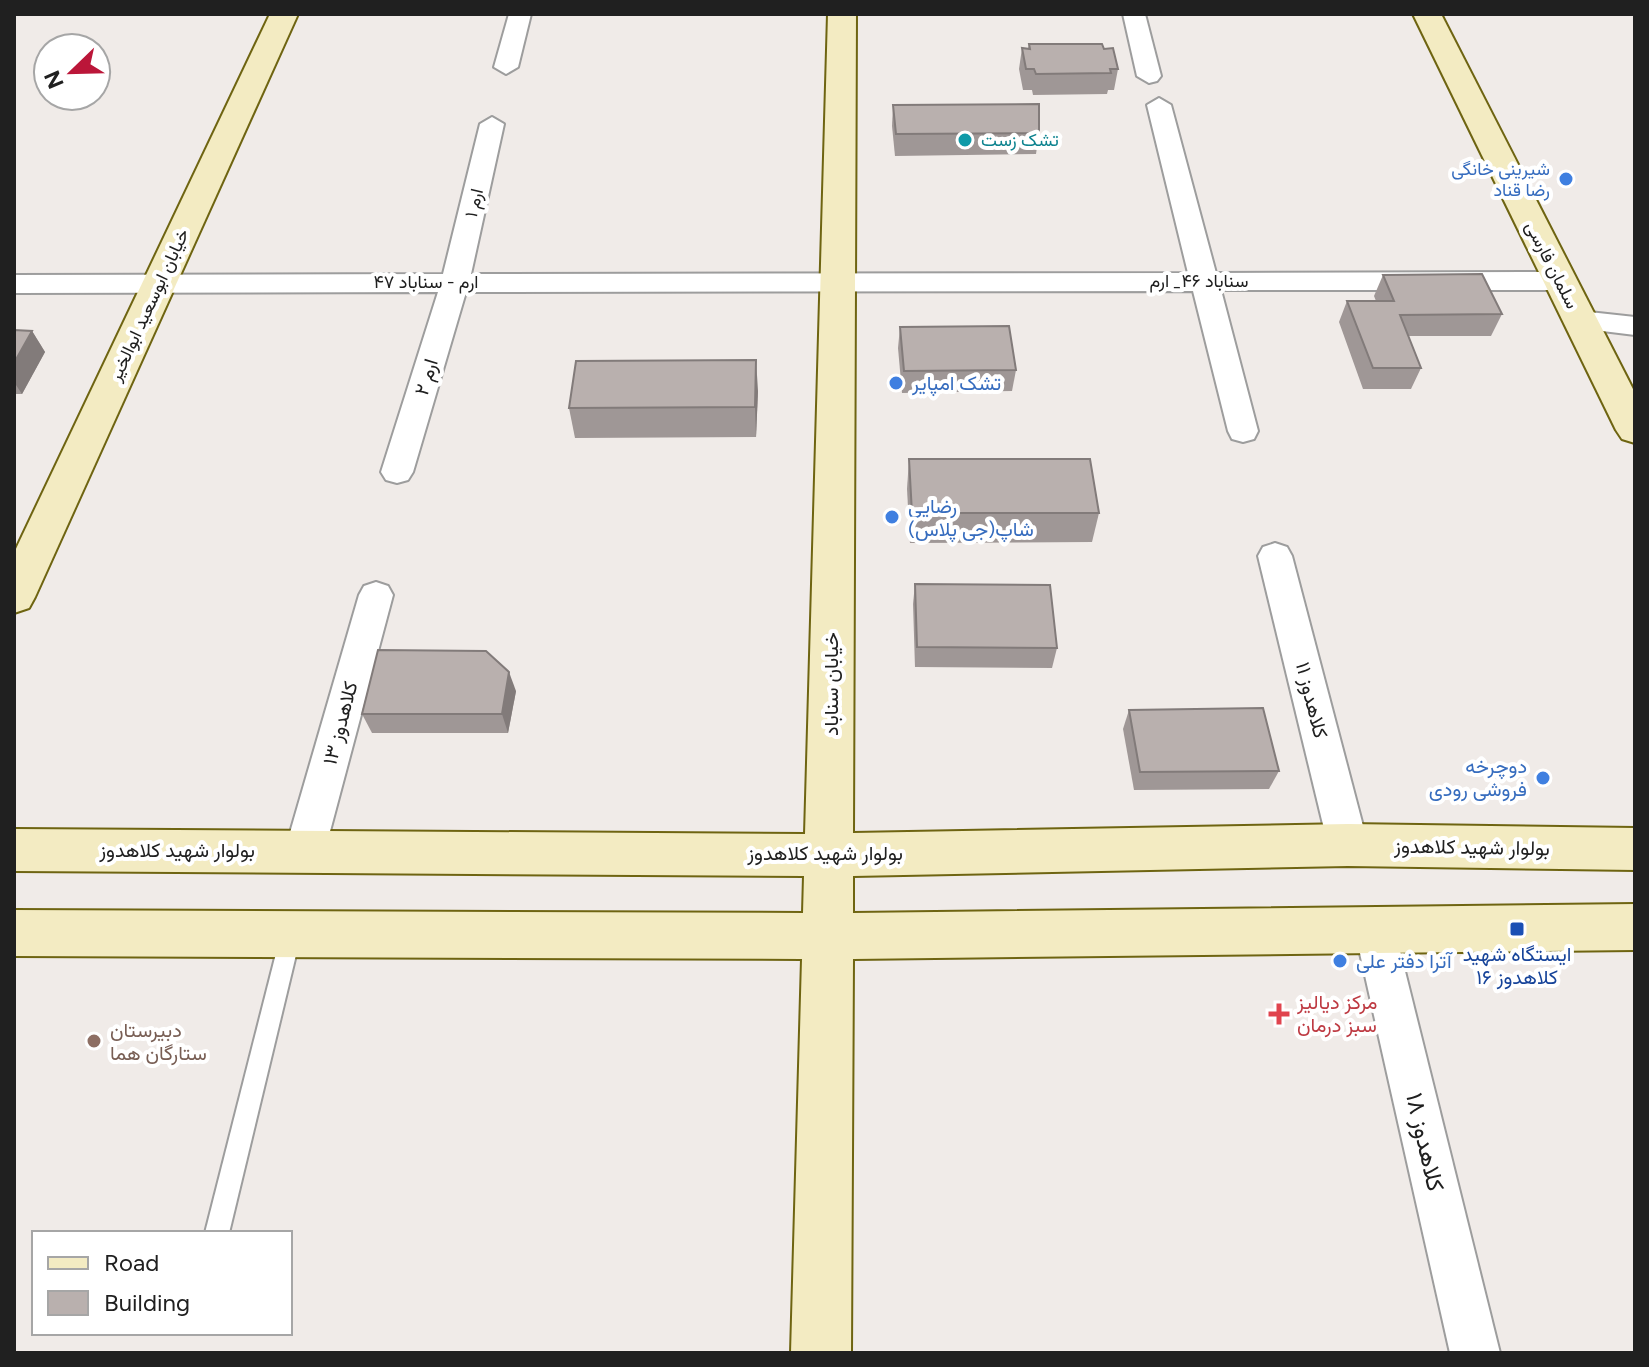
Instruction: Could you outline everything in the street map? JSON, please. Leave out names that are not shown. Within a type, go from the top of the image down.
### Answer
[{"type":"main road","name":"خیابان ابوسعید ابوالخیر","points":[[14,597],[284,14]]},
{"type":"main road","name":"خیابان سناباد","points":[[821,1353],[842,14]]},
{"type":"main road","name":"سلمان فارسی","points":[[1427,14],[1635,430]]},
{"type":"main road","name":"بولوار شهید کلاهدوز","points":[[14,850],[830,855],[1348,845],[1635,849]]},
{"type":"main road","points":[[14,933],[292,931],[826,936],[1635,927]]},
{"type":"street","points":[[506,67],[520,14]]},
{"type":"street","points":[[1134,14],[1149,76]]},
{"type":"street","points":[[1159,105],[1243,431]]},
{"type":"street","name":"ارم ۱","points":[[455,282],[492,124]]},
{"type":"street","name":"سناباد ۴۶_ ارم","points":[[838,283],[1561,281]]},
{"type":"street","name":"ارم ۲","points":[[397,472],[455,282]]},
{"type":"street","name":"ارم - سناباد ۴۷","points":[[14,284],[838,283]]},
{"type":"street","points":[[1580,320],[1635,326]]},
{"type":"street","name":"کلاهدوز ۱۱","points":[[1275,556],[1348,845]]},
{"type":"street","name":"کلاهدوز ۱۳","points":[[305,850],[376,595]]},
{"type":"street","name":"کلاهدوز ۱۸","points":[[1375,931],[1475,1353]]},
{"type":"lane","points":[[217,1231],[292,931]]},
{"type":"building","points":[[1029,44],[1102,44],[1104,49],[1113,48],[1118,69],[1110,69],[1111,73],[1036,74],[1034,69],[1026,69],[1022,48],[1030,49]]},
{"type":"building","points":[[1039,104],[1039,133],[896,134],[893,105]]},
{"type":"building","points":[[1482,274],[1502,314],[1400,315],[1421,368],[1373,368],[1347,301],[1394,301],[1383,275]]},
{"type":"building","points":[[1009,326],[1016,370],[904,371],[900,327]]},
{"type":"building","points":[[14,330],[32,331],[14,363]]},
{"type":"building","points":[[756,360],[755,407],[569,408],[576,361]]},
{"type":"building","points":[[909,459],[1090,459],[1099,513],[912,513]]},
{"type":"building","points":[[915,584],[1050,585],[1057,648],[917,647]]},
{"type":"building","points":[[378,650],[486,651],[509,672],[502,714],[362,714]]},
{"type":"building","points":[[1263,708],[1279,771],[1140,772],[1129,710]]},
{"type":"place","name":"تشک زست","points":[[965,140]]},
{"type":"place","name":"شیرینی خانگی رضا قناد","points":[[1566,179]]},
{"type":"place","name":"تشک امپایر","points":[[896,383]]},
{"type":"place","name":"رضایی شاپ(جی پلاس)","points":[[892,517]]},
{"type":"place","name":"دوچرخه فروشی رودی","points":[[1543,778]]},
{"type":"place","name":"ایستگاه شهید کلاهدوز ۱۶","points":[[1517,929]]},
{"type":"place","name":"آترا دفتر علی","points":[[1340,961]]},
{"type":"place","name":"مرکز دیالیز سبز درمان","points":[[1279,1014]]},
{"type":"place","name":"دبیرستان ستارگان هما","points":[[94,1041]]}]
